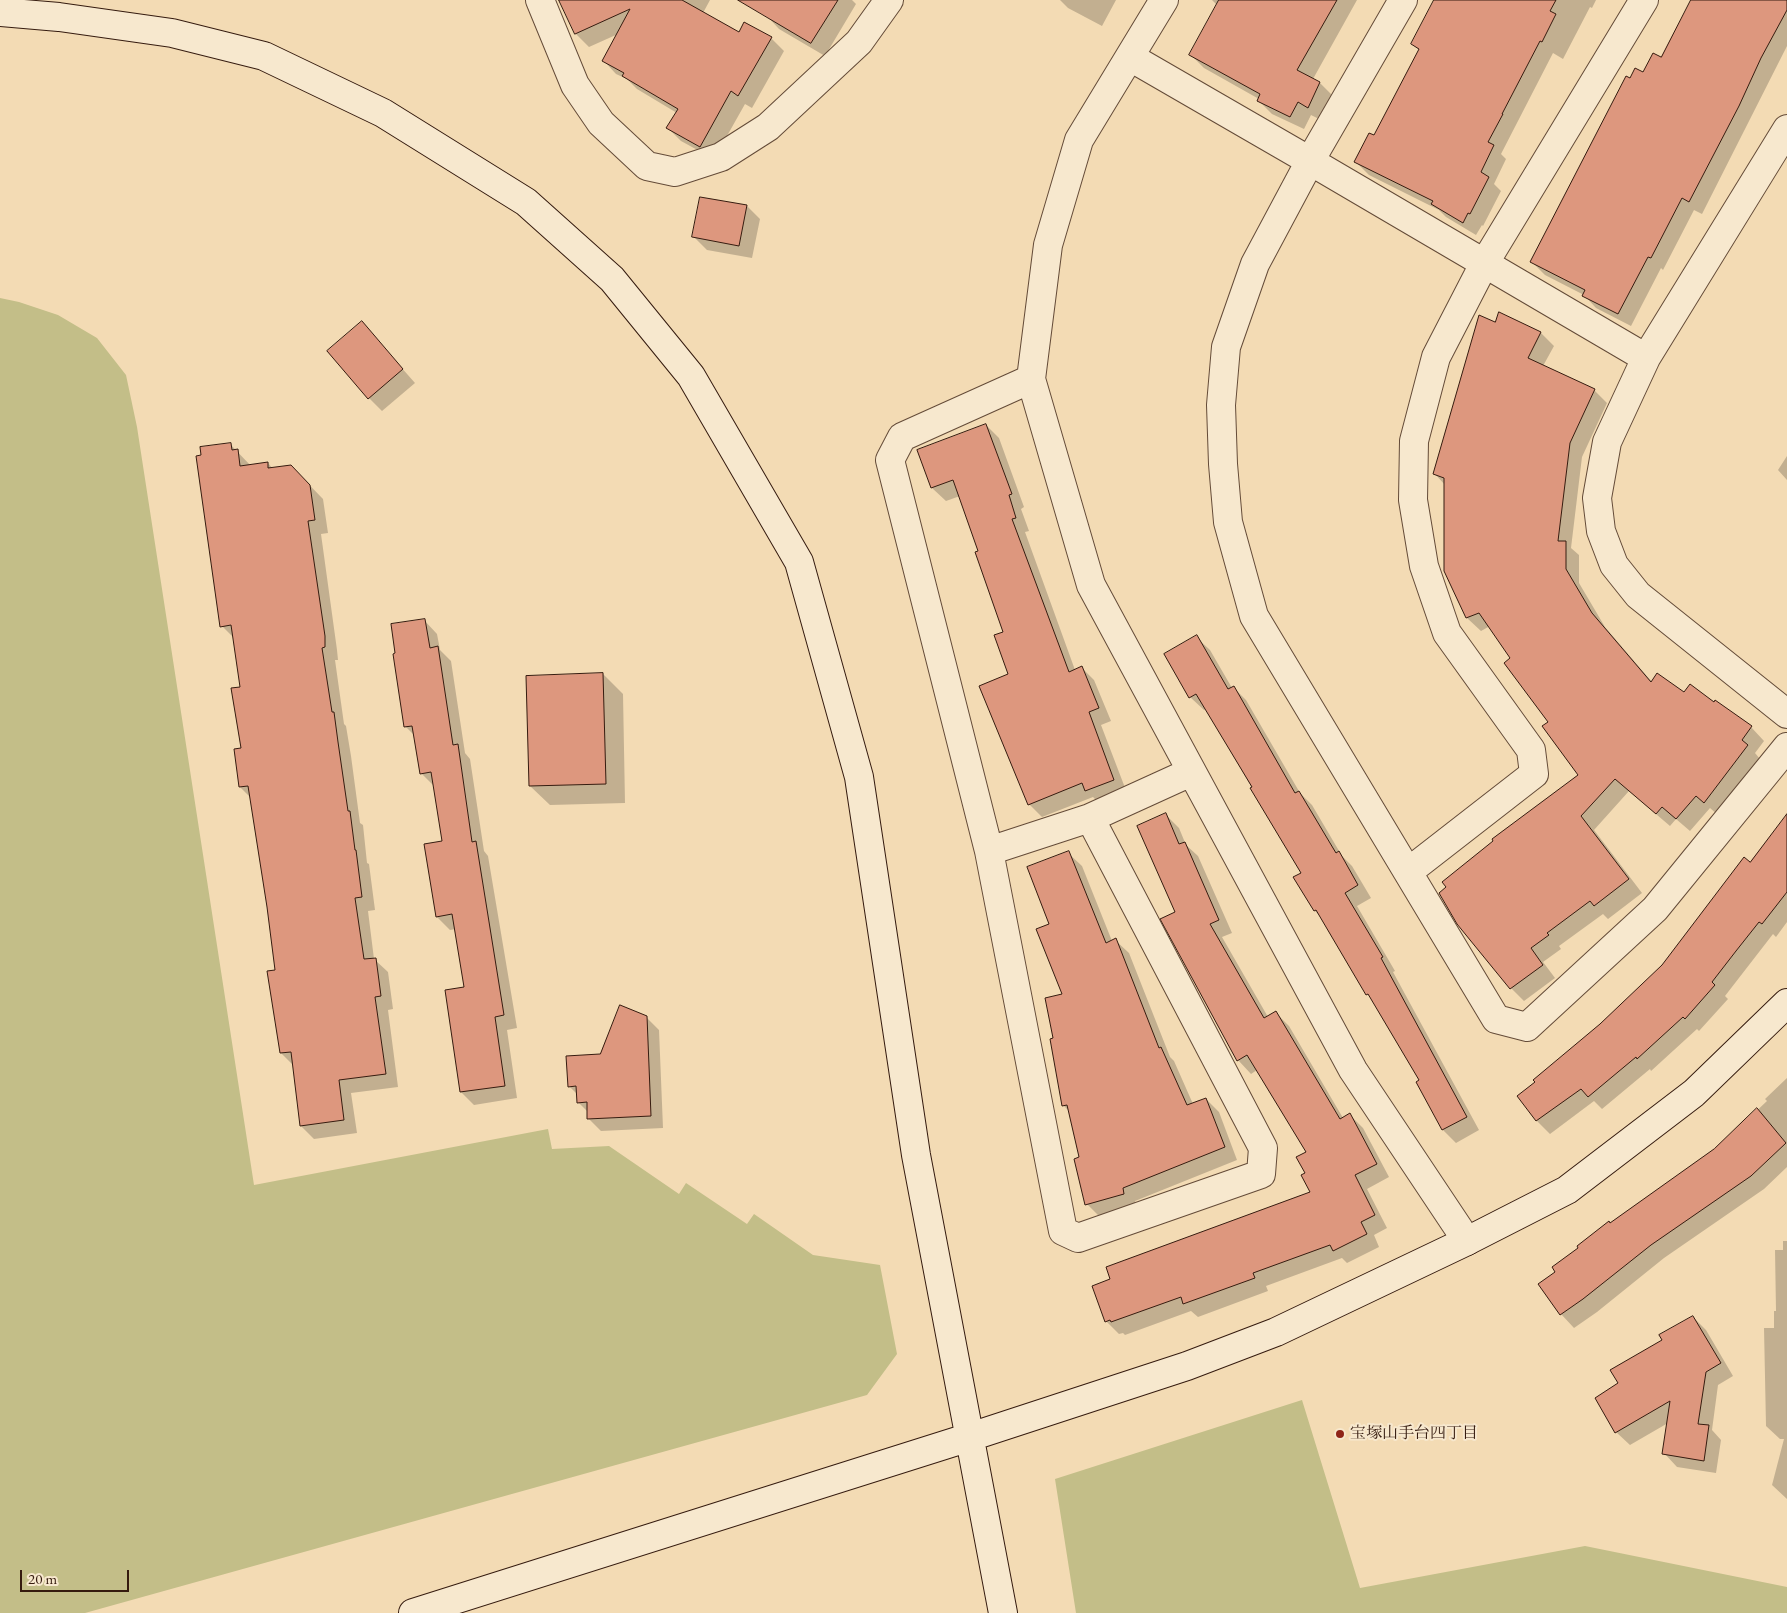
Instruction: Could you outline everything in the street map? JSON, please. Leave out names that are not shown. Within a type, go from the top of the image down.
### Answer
[{"type":"street","points":[[540,0],[575,86],[601,123],[647,166],[675,172],[721,157],[768,128],[859,42],[889,0]]},
{"type":"street","points":[[1164,0],[1079,140],[1048,245],[1031,379],[1091,584],[1353,1070],[1467,1241]]},
{"type":"street","points":[[1402,0],[1310,161],[1255,264],[1226,347],[1221,405],[1223,464],[1228,522],[1254,616],[1496,1019],[1527,1027],[1655,909],[1787,747]]},
{"type":"street","points":[[1408,872],[1534,774],[1531,750],[1447,633],[1424,566],[1413,500],[1414,441],[1436,357],[1484,264],[1644,0]]},
{"type":"street","points":[[0,12],[59,17],[172,33],[264,56],[383,113],[526,202],[612,279],[691,376],[799,562],[859,777],[916,1155],[1003,1613]]},
{"type":"street","points":[[1130,57],[1646,358]]},
{"type":"street","points":[[1787,129],[1646,358],[1607,442],[1597,498],[1601,531],[1614,565],[1638,595],[1787,714]]},
{"type":"street","points":[[1031,379],[902,438],[890,460],[989,851],[1063,1231],[1078,1238],[1260,1174],[1264,1148],[1090,818]]},
{"type":"street","points":[[989,851],[1090,818],[1191,772]]},
{"type":"street","points":[[413,1613],[970,1437],[1187,1366],[1276,1332],[1467,1241],[1567,1190],[1694,1093],[1787,1003]]},
{"type":"shaded area","points":[[0,298],[19,302],[58,315],[97,338],[126,375],[137,427],[254,1185],[548,1129],[552,1149],[609,1146],[679,1194],[686,1183],[747,1224],[754,1214],[813,1255],[880,1265],[897,1354],[867,1395],[85,1613],[0,1613]]},
{"type":"shaded area","points":[[1302,1400],[1360,1588],[1585,1546],[1787,1587],[1787,1613],[1076,1613],[1055,1479]]},
{"type":"building","points":[[559,0],[682,0],[739,32],[744,22],[772,37],[738,96],[731,91],[700,147],[666,128],[678,109],[622,76],[624,73],[602,61],[630,9],[575,34]]},
{"type":"building","points":[[738,0],[838,0],[811,43]]},
{"type":"building","points":[[1219,0],[1337,0],[1297,70],[1320,82],[1308,108],[1298,102],[1290,117],[1257,101],[1260,94],[1189,55]]},
{"type":"building","points":[[1434,0],[1556,0],[1550,11],[1556,14],[1488,142],[1494,145],[1481,172],[1489,177],[1470,214],[1468,213],[1463,223],[1431,204],[1433,201],[1354,162],[1369,133],[1374,135],[1419,49],[1411,44]]},
{"type":"building","points":[[1691,0],[1787,0],[1787,10],[1689,202],[1682,198],[1651,258],[1648,257],[1618,314],[1582,296],[1585,290],[1530,262],[1626,76],[1630,78],[1635,68],[1643,72],[1653,53],[1661,57]]},
{"type":"building","points":[[700,197],[747,205],[739,246],[692,237]]},
{"type":"building","points":[[1499,312],[1541,332],[1528,358],[1595,389],[1570,443],[1558,541],[1566,541],[1566,569],[1592,613],[1651,682],[1657,673],[1684,692],[1690,684],[1752,726],[1742,740],[1748,745],[1704,803],[1696,796],[1676,819],[1662,807],[1656,814],[1615,779],[1581,816],[1629,879],[1594,906],[1590,901],[1547,933],[1549,935],[1531,948],[1543,965],[1510,989],[1457,924],[1439,893],[1446,887],[1442,882],[1493,841],[1492,839],[1578,775],[1542,726],[1548,722],[1504,663],[1510,658],[1479,613],[1466,618],[1444,571],[1444,478],[1433,474],[1479,315],[1495,322]]},
{"type":"building","points":[[362,321],[403,369],[368,399],[327,351]]},
{"type":"building","points":[[986,424],[1012,494],[1009,495],[1016,518],[1012,519],[1069,672],[1082,666],[1099,708],[1089,712],[1114,780],[1085,791],[1082,783],[1028,805],[979,686],[1008,674],[994,635],[1003,632],[975,552],[978,551],[953,480],[931,488],[917,450]]},
{"type":"building","points":[[231,443],[232,450],[238,449],[240,466],[268,462],[268,468],[291,465],[310,485],[315,520],[308,521],[325,636],[325,647],[322,648],[332,712],[334,712],[348,811],[350,811],[362,897],[355,898],[364,959],[376,958],[381,996],[375,997],[386,1074],[339,1080],[344,1120],[300,1126],[291,1052],[280,1053],[267,971],[275,970],[267,907],[248,786],[239,787],[234,749],[241,748],[231,688],[240,687],[231,625],[220,627],[196,456],[201,455],[200,447]]},
{"type":"building","points":[[425,619],[430,648],[438,646],[453,745],[458,744],[472,842],[476,841],[504,1015],[495,1017],[505,1086],[460,1092],[445,990],[464,987],[452,914],[436,917],[424,844],[442,841],[431,772],[420,774],[412,726],[404,727],[393,654],[395,653],[391,624]]},
{"type":"building","points":[[1197,635],[1228,689],[1234,686],[1295,793],[1299,791],[1336,853],[1339,851],[1358,885],[1345,893],[1383,957],[1381,958],[1467,1117],[1442,1130],[1416,1082],[1419,1080],[1316,910],[1314,911],[1293,877],[1301,873],[1250,788],[1252,787],[1196,694],[1189,698],[1164,654]]},
{"type":"building","points":[[603,673],[606,784],[529,786],[526,676]]},
{"type":"building","points":[[1166,813],[1179,844],[1185,842],[1219,920],[1210,924],[1264,1018],[1276,1011],[1340,1119],[1350,1113],[1377,1164],[1355,1175],[1375,1215],[1361,1222],[1367,1234],[1333,1251],[1330,1245],[1253,1273],[1255,1278],[1183,1304],[1181,1297],[1111,1322],[1110,1320],[1105,1322],[1092,1286],[1110,1279],[1106,1267],[1310,1192],[1301,1175],[1305,1173],[1296,1157],[1306,1152],[1247,1055],[1237,1061],[1160,919],[1175,912],[1137,826]]},
{"type":"building","points":[[1787,814],[1787,892],[1762,924],[1759,922],[1712,982],[1715,985],[1685,1019],[1683,1017],[1637,1059],[1636,1057],[1588,1097],[1581,1089],[1536,1121],[1517,1096],[1535,1082],[1533,1080],[1600,1024],[1662,965],[1744,857],[1750,862]]},
{"type":"building","points":[[1069,851],[1106,943],[1116,938],[1159,1048],[1161,1047],[1187,1105],[1206,1098],[1225,1147],[1123,1188],[1124,1194],[1085,1205],[1074,1159],[1079,1157],[1067,1105],[1062,1106],[1050,1039],[1053,1038],[1045,998],[1062,994],[1036,929],[1049,924],[1027,867]]},
{"type":"building","points":[[620,1005],[647,1016],[651,1116],[587,1119],[587,1102],[577,1103],[576,1086],[568,1087],[566,1056],[600,1054]]},
{"type":"building","points":[[1757,1108],[1786,1143],[1751,1176],[1651,1245],[1560,1315],[1538,1284],[1555,1272],[1552,1267],[1578,1248],[1577,1246],[1609,1221],[1610,1223],[1714,1149]]},
{"type":"building","points":[[1693,1316],[1721,1363],[1706,1372],[1698,1424],[1709,1425],[1704,1461],[1662,1454],[1670,1401],[1615,1433],[1595,1398],[1618,1383],[1610,1370],[1662,1340],[1659,1335]]},
{"type":"place","name":"宝塚山手台四丁目","points":[[1340,1434]]}]
